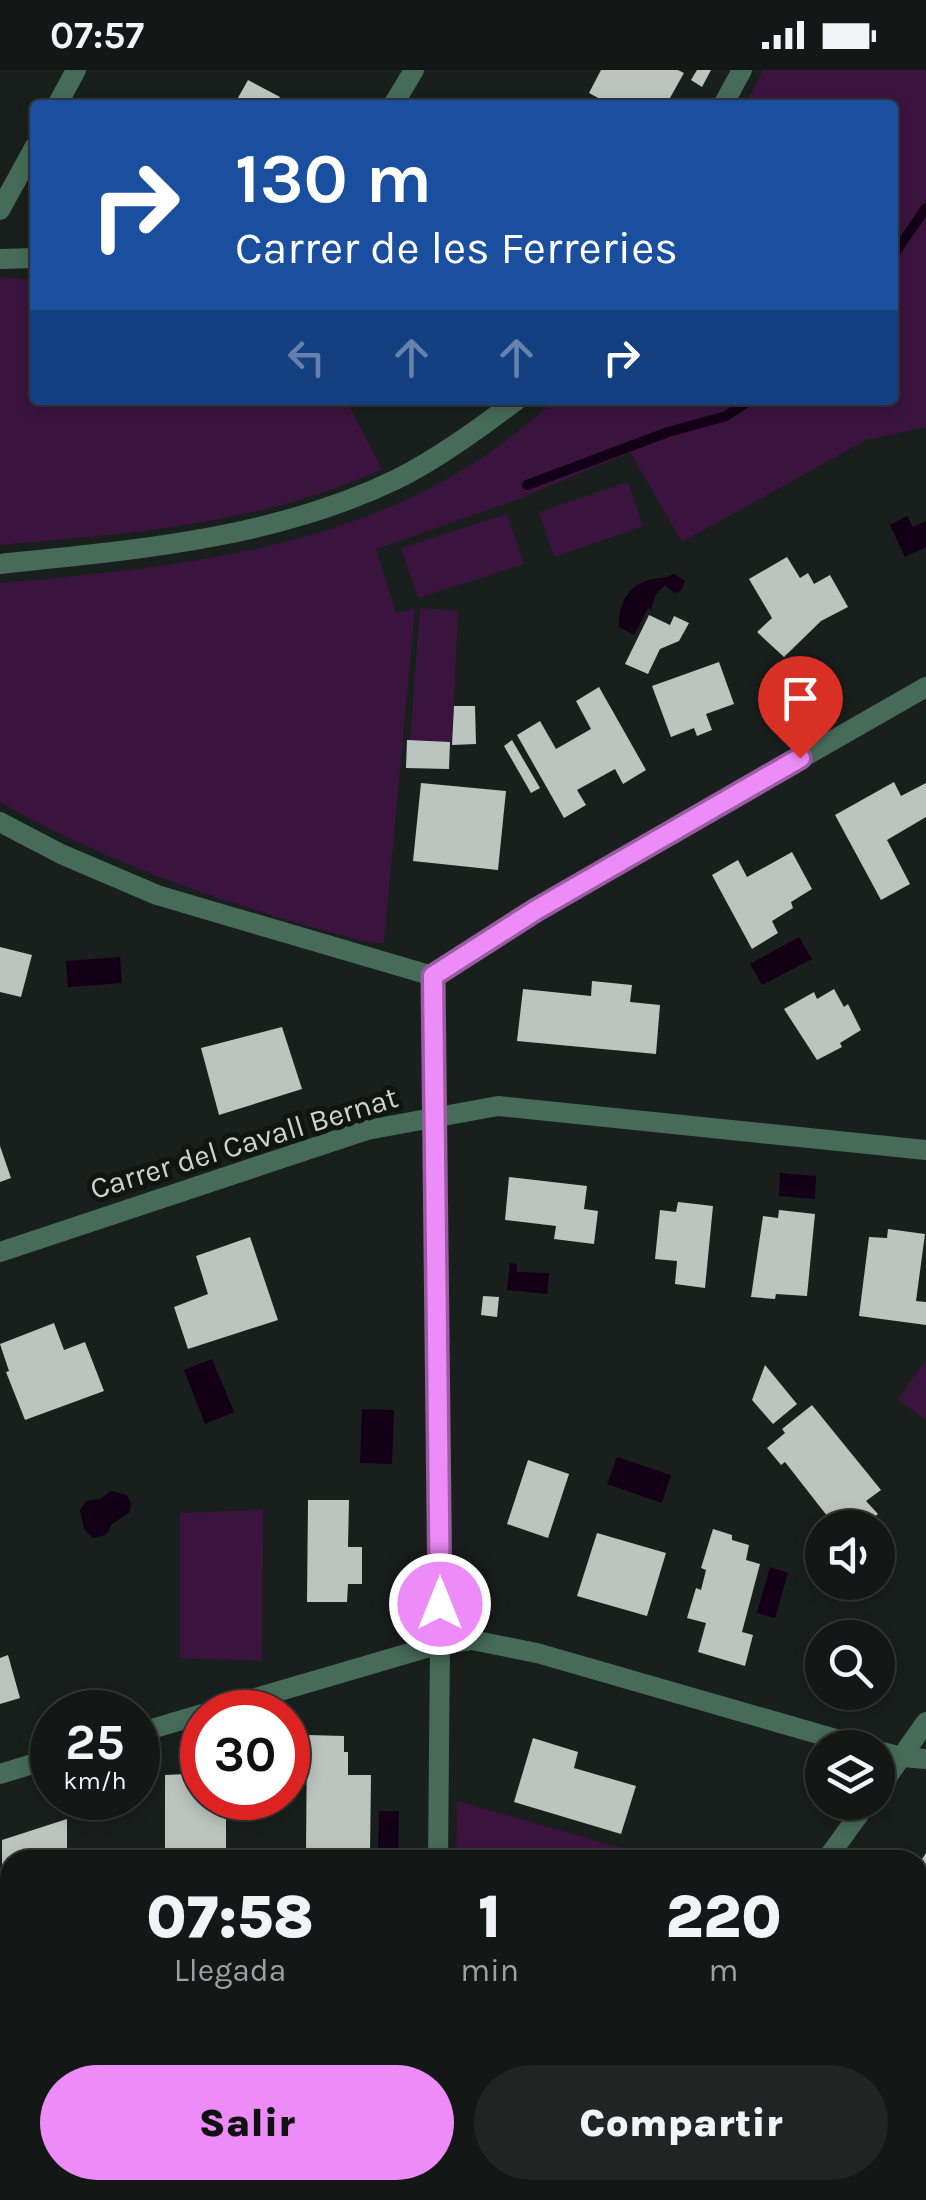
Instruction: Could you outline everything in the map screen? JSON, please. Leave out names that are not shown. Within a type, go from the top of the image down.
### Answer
[{"type":"street","points":[[60,100],[76,70]]},
{"type":"street","points":[[395,100],[414,70]]},
{"type":"street","points":[[727,100],[742,70]]},
{"type":"street","points":[[0,210],[30,155]]},
{"type":"street","points":[[0,258],[30,258]]},
{"type":"street","points":[[0,564],[167,546],[232,534],[314,510],[396,479],[509,405]]},
{"type":"street","points":[[0,822],[62,854],[158,895],[433,976],[536,910],[926,686]]},
{"type":"street","points":[[433,976],[440,1644],[438,1850]]},
{"type":"street","name":"Carrer del Cavall Bernat","points":[[0,1252],[367,1130],[498,1106],[926,1150]]},
{"type":"street","points":[[283,1690],[440,1644],[472,1640],[537,1652],[805,1730]]},
{"type":"street","points":[[895,1767],[926,1722]]},
{"type":"street","points":[[895,1755],[926,1759]]},
{"type":"street","points":[[0,1774],[30,1765]]},
{"type":"street","points":[[833,1850],[855,1820]]},
{"type":"shaded area","points":[[763,70],[926,70],[926,427],[866,440],[682,542],[630,452],[514,501],[376,549],[396,613],[415,608],[384,943],[319,929],[179,884],[88,847],[0,802],[0,583],[223,555],[295,539],[365,517],[432,487],[495,449],[548,405],[898,405],[898,100],[748,100]]},
{"type":"shaded area","points":[[0,278],[30,279],[30,405],[349,405],[382,469],[337,488],[243,514],[146,531],[0,545]]},
{"type":"shaded area","points":[[628,482],[643,526],[554,557],[539,512]]},
{"type":"shaded area","points":[[507,514],[524,564],[418,598],[401,548]]},
{"type":"shaded area","points":[[907,516],[913,527],[926,521],[926,547],[905,557],[890,525]]},
{"type":"shaded area","points":[[674,574],[685,581],[681,591],[674,593],[665,585],[634,635],[619,627],[622,604],[630,592],[641,583]]},
{"type":"shaded area","points":[[420,608],[458,611],[452,742],[410,741]]},
{"type":"shaded area","points":[[799,937],[812,959],[762,985],[750,964]]},
{"type":"shaded area","points":[[120,957],[122,983],[68,987],[66,961]]},
{"type":"shaded area","points":[[780,1173],[816,1176],[815,1199],[779,1196]]},
{"type":"shaded area","points":[[510,1263],[517,1264],[517,1272],[549,1273],[547,1294],[507,1290]]},
{"type":"shaded area","points":[[212,1359],[234,1412],[205,1424],[184,1370]]},
{"type":"shaded area","points":[[926,1359],[926,1420],[898,1400]]},
{"type":"shaded area","points":[[362,1409],[394,1410],[392,1464],[360,1463]]},
{"type":"shaded area","points":[[617,1457],[671,1475],[662,1503],[607,1484]]},
{"type":"shaded area","points":[[111,1491],[127,1495],[130,1512],[112,1524],[106,1535],[93,1538],[84,1529],[80,1510],[86,1501],[100,1499]]},
{"type":"shaded area","points":[[263,1510],[262,1661],[180,1658],[180,1513]]},
{"type":"shaded area","points":[[770,1567],[788,1573],[775,1618],[757,1613]]},
{"type":"shaded area","points":[[457,1800],[629,1850],[456,1850]]},
{"type":"shaded area","points":[[379,1811],[399,1811],[398,1850],[378,1850]]},
{"type":"building","points":[[601,70],[684,73],[669,100],[602,100],[589,93]]},
{"type":"building","points":[[697,70],[711,70],[702,87],[691,80]]},
{"type":"building","points":[[248,80],[280,97],[278,100],[237,100]]},
{"type":"building","points":[[787,557],[800,578],[808,573],[814,584],[830,575],[848,607],[821,621],[784,657],[757,632],[772,618],[749,579]]},
{"type":"building","points":[[649,615],[670,625],[674,616],[689,623],[679,641],[660,649],[648,674],[625,664]]},
{"type":"building","points":[[719,662],[734,704],[706,714],[712,730],[697,736],[694,728],[671,737],[652,686]]},
{"type":"building","points":[[599,687],[646,770],[623,784],[615,769],[577,790],[586,805],[564,818],[517,735],[540,721],[556,749],[591,729],[576,701]]},
{"type":"building","points":[[454,706],[475,706],[476,744],[452,745]]},
{"type":"building","points":[[407,740],[450,742],[449,769],[406,768]]},
{"type":"building","points":[[512,740],[540,788],[531,793],[504,746]]},
{"type":"building","points":[[894,782],[901,796],[926,783],[926,817],[887,840],[910,884],[881,900],[835,815]]},
{"type":"building","points":[[421,783],[506,791],[498,870],[413,861]]},
{"type":"building","points":[[792,852],[812,889],[772,921],[778,933],[752,949],[712,875],[738,860],[747,877]]},
{"type":"building","points":[[0,947],[32,955],[21,997],[0,992]]},
{"type":"building","points":[[592,981],[632,985],[630,1002],[660,1005],[656,1054],[517,1041],[523,989],[591,996]]},
{"type":"building","points":[[834,989],[844,1007],[848,1004],[861,1030],[840,1043],[842,1047],[817,1060],[784,1009],[814,992],[817,999]]},
{"type":"building","points":[[282,1027],[302,1089],[219,1115],[201,1048]]},
{"type":"building","points":[[0,1146],[11,1178],[0,1182]]},
{"type":"building","points":[[509,1177],[587,1186],[584,1209],[598,1211],[594,1244],[554,1239],[556,1226],[505,1220]]},
{"type":"building","points":[[678,1202],[713,1206],[705,1288],[675,1284],[677,1261],[655,1259],[660,1210],[676,1212]]},
{"type":"building","points":[[779,1210],[815,1214],[807,1296],[751,1297],[763,1216],[778,1218]]},
{"type":"building","points":[[888,1229],[925,1234],[916,1301],[926,1302],[926,1325],[859,1316],[869,1237],[887,1238]]},
{"type":"building","points":[[250,1237],[278,1320],[188,1349],[174,1307],[208,1294],[196,1256]]},
{"type":"building","points":[[483,1296],[499,1297],[497,1317],[481,1315]]},
{"type":"building","points":[[54,1323],[64,1350],[85,1342],[104,1391],[25,1420],[6,1372],[9,1371],[0,1344]]},
{"type":"building","points":[[765,1365],[797,1404],[773,1424],[752,1400]]},
{"type":"building","points":[[812,1405],[881,1490],[866,1501],[874,1510],[822,1510],[785,1462],[781,1465],[767,1448],[785,1433],[782,1429]]},
{"type":"building","points":[[528,1460],[569,1474],[548,1538],[507,1524]]},
{"type":"building","points":[[308,1500],[349,1500],[348,1547],[362,1547],[362,1584],[348,1584],[347,1602],[307,1602]]},
{"type":"building","points":[[713,1529],[749,1545],[746,1560],[760,1564],[742,1632],[753,1635],[745,1666],[698,1652],[706,1623],[687,1618],[696,1588],[701,1590],[706,1570],[701,1568]]},
{"type":"building","points":[[597,1533],[666,1553],[647,1616],[577,1596]]},
{"type":"building","points":[[8,1655],[20,1698],[0,1704],[0,1658]]},
{"type":"building","points":[[310,1735],[344,1736],[348,1775],[371,1775],[370,1850],[306,1850]]},
{"type":"building","points":[[533,1738],[578,1752],[574,1768],[636,1786],[621,1834],[514,1802]]},
{"type":"building","points":[[180,1774],[180,1820],[226,1820],[226,1850],[165,1850],[165,1775]]},
{"type":"building","points":[[67,1820],[67,1850],[2,1850],[2,1840]]},
{"type":"waterway","points":[[898,248],[926,208]]},
{"type":"waterway","points":[[527,485],[668,432],[726,416],[742,405]]},
{"type":"route","points":[[440,1604],[433,976],[536,910],[800,758]]}]
